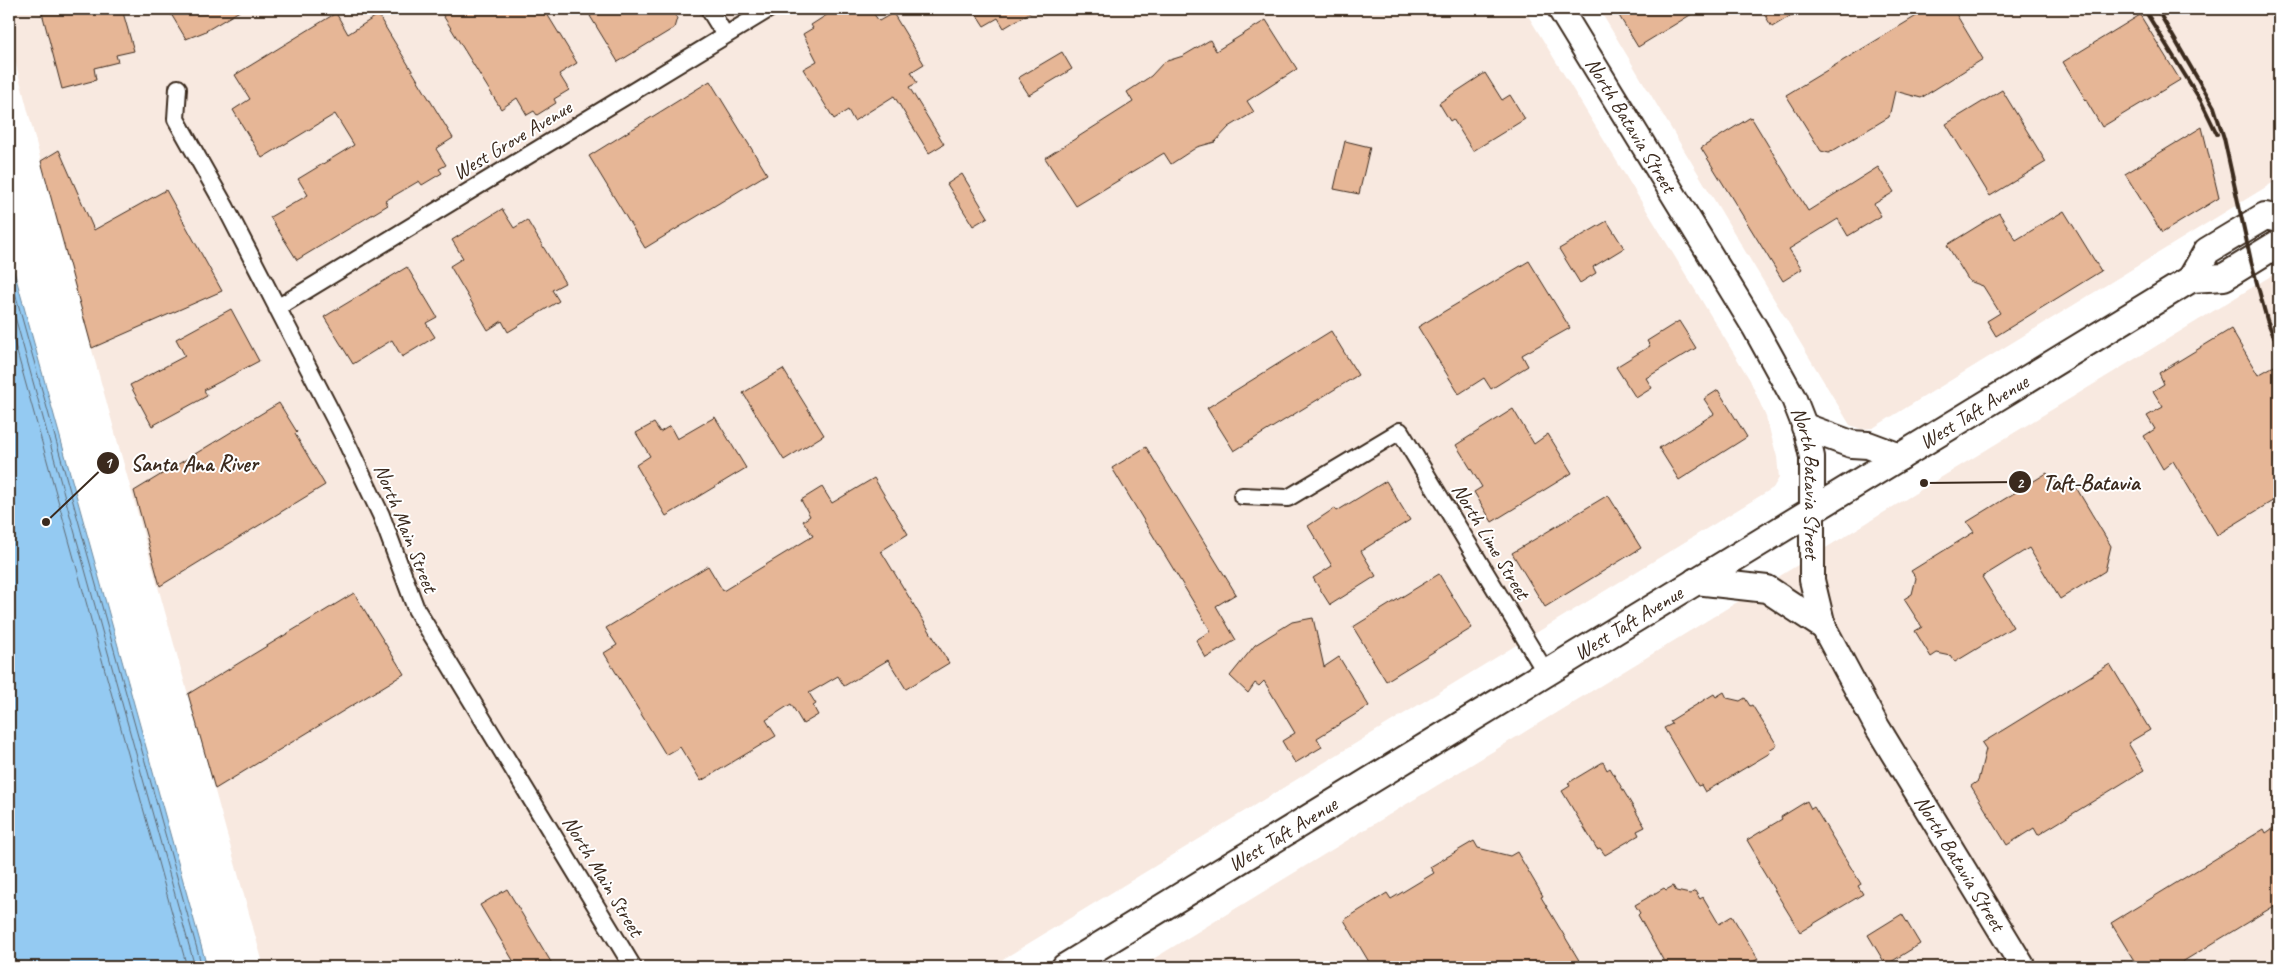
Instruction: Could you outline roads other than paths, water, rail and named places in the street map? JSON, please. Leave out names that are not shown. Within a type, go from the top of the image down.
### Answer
[{"type":"main road","name":"North Batavia Street","points":[[1560,9],[1755,328],[1794,399],[1805,427],[1812,457],[1812,580],[1823,626],[1876,725],[2023,967]]},
{"type":"main road","name":"West Taft Avenue","points":[[2191,279],[2207,251],[2265,216],[2279,220]]},
{"type":"main road","name":"West Taft Avenue","points":[[1065,967],[2191,279],[2224,277],[2279,243]]},
{"type":"main road","points":[[1805,427],[1851,444],[1868,446],[1900,457]]},
{"type":"main road","points":[[1696,582],[1767,589],[1823,626]]},
{"type":"street","points":[[709,9],[725,36]]},
{"type":"street","name":"West Grove Avenue","points":[[277,308],[769,9]]},
{"type":"street","name":"North Main Street","points":[[178,88],[176,119],[226,208],[339,426],[377,506],[416,609],[633,967]]},
{"type":"street","name":"North Lime Street","points":[[1242,496],[1288,498],[1400,431],[1546,673]]},
{"type":"water","points":[[9,253],[207,967],[9,967]]},
{"type":"railway","points":[[2144,9],[2201,101],[2217,134]]},
{"type":"railway","points":[[2157,9],[2214,107],[2224,138],[2251,261],[2267,320],[2279,349]]},
{"type":"place","name":"Taft-Batavia","points":[[1924,483]]},
{"type":"place","name":"Santa Ana River","points":[[46,522]]}]
